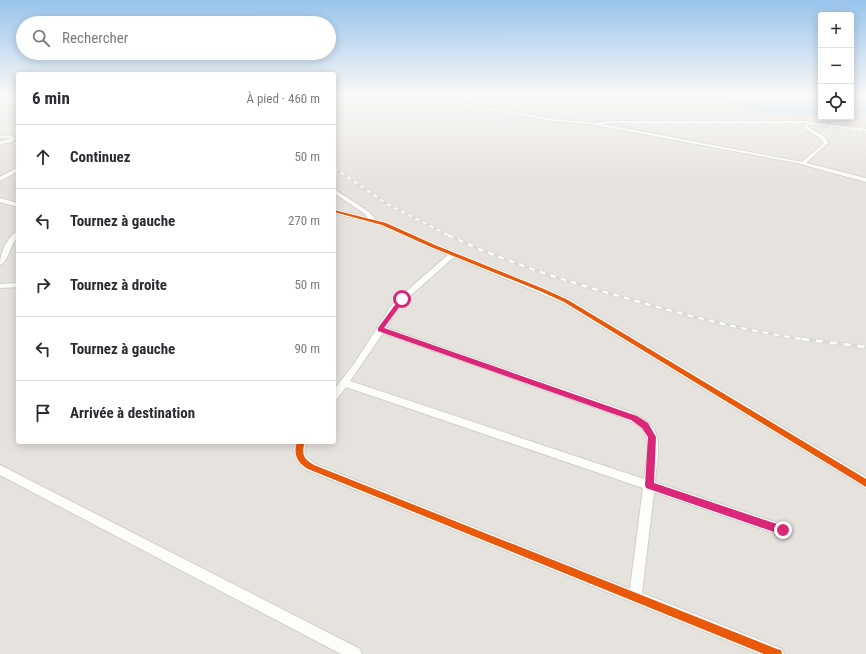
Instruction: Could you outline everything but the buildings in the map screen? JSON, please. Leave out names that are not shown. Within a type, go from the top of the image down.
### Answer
[{"type":"street","points":[[601,126],[802,163],[866,180]]},
{"type":"street","points":[[802,163],[826,143],[823,138],[805,126]]},
{"type":"street","points":[[833,126],[866,130]]},
{"type":"street","points":[[0,143],[16,135]]},
{"type":"street","points":[[0,137],[11,139],[16,142]]},
{"type":"street","points":[[0,179],[16,170]]},
{"type":"street","points":[[336,192],[367,213],[374,220]]},
{"type":"street","points":[[0,200],[16,204]]},
{"type":"street","points":[[336,211],[374,220],[542,290],[577,307],[866,483]]},
{"type":"street","points":[[0,263],[5,257],[8,243],[16,235]]},
{"type":"street","points":[[336,394],[345,383],[380,329],[404,297],[453,254]]},
{"type":"street","points":[[0,286],[16,285]]},
{"type":"street","points":[[380,329],[637,420],[647,428],[652,439],[650,485],[635,597]]},
{"type":"street","points":[[345,383],[783,530]]},
{"type":"street","points":[[300,444],[299,456],[303,462],[311,467],[777,654]]},
{"type":"street","points":[[0,470],[355,654]]},
{"type":"shaded area","points":[[0,126],[16,126],[16,444],[336,444],[336,126],[866,126],[866,654],[0,654]]},
{"type":"railway","points":[[815,126],[866,132]]},
{"type":"railway","points":[[336,169],[387,204],[448,235]]},
{"type":"railway","points":[[448,235],[518,264],[567,281],[682,314],[766,333],[806,339]]},
{"type":"railway","points":[[806,339],[866,347]]},
{"type":"cycle path","points":[[336,212],[384,224],[566,301],[866,483]]},
{"type":"cycle path","points":[[300,444],[299,450],[300,457],[311,467],[777,654]]},
{"type":"route","points":[[402,299],[380,329],[634,418],[645,425],[652,437],[653,442],[650,485],[783,530]]}]
